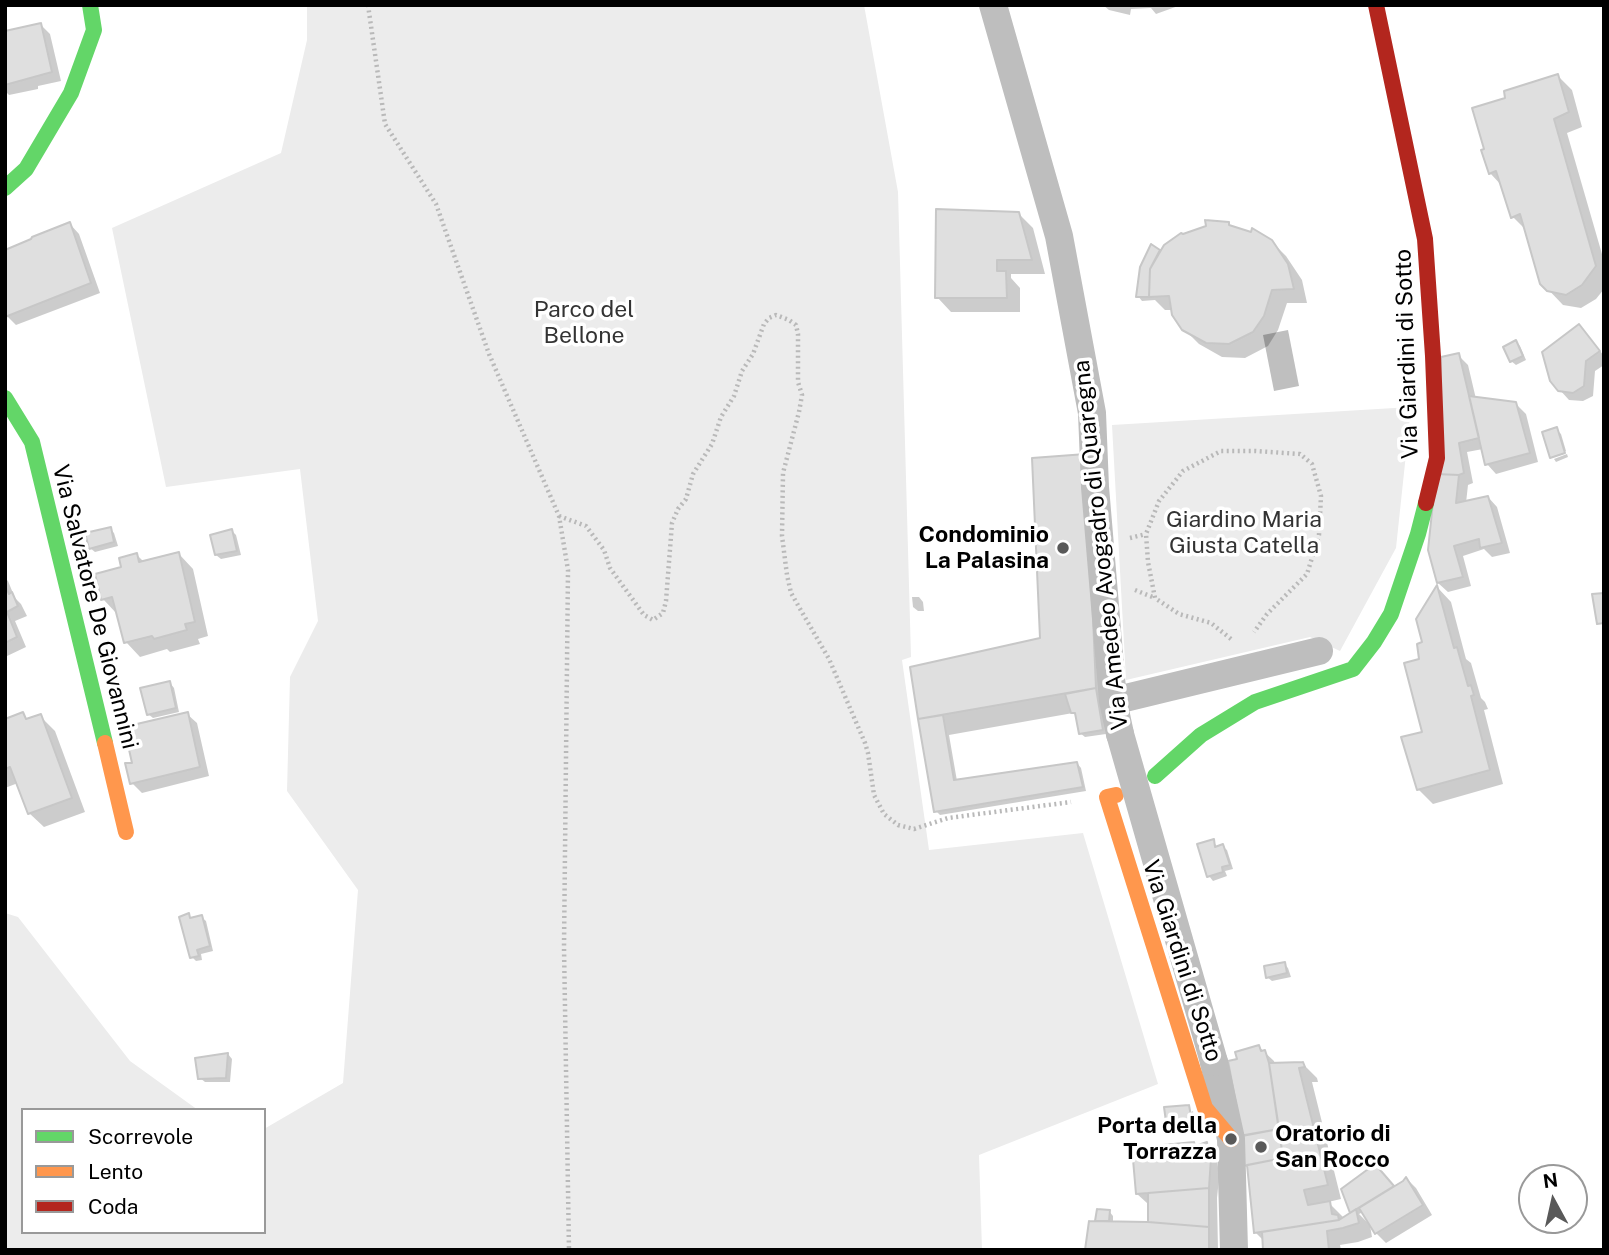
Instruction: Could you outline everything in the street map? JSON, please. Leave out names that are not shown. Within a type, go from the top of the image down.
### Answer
[{"type":"street","points":[[5,187],[26,169],[71,93],[94,30],[90,5]]},
{"type":"street","name":"Via Amedeo Avogadro di Quaregna","points":[[993,5],[1059,236],[1092,413],[1095,487],[1113,701],[1120,734],[1214,1062],[1231,1139],[1234,1250]]},
{"type":"street","name":"Via Giardini di Sotto","points":[[1156,776],[1201,734],[1255,702],[1353,669],[1391,614],[1418,534],[1437,458],[1425,239],[1376,5]]},
{"type":"street","name":"Via Salvatore De Giovannini","points":[[5,398],[32,442],[127,832]]},
{"type":"street","points":[[1113,701],[1241,659],[1319,651]]},
{"type":"street","name":"Via Giardini di Sotto","points":[[1112,796],[1205,1108],[1231,1139]]},
{"type":"path","points":[[368,5],[385,124],[436,204],[489,354],[559,516],[568,570],[564,947],[569,1250]]},
{"type":"path","points":[[559,516],[586,526],[604,550],[610,568],[644,615],[653,620],[663,613],[672,523],[686,499],[693,474],[712,444],[721,416],[734,396],[764,324],[776,315],[789,320],[796,325],[798,334],[797,365],[802,395],[783,472],[782,536],[787,575],[791,593],[829,659],[865,743],[874,795],[884,814],[898,825],[914,829],[948,818],[1112,796]]},
{"type":"path","points":[[1130,588],[1155,598],[1179,614],[1211,623],[1241,659],[1267,614],[1307,574],[1318,535],[1321,496],[1312,464],[1300,454],[1221,451],[1183,471],[1159,501],[1146,534],[1155,598]]},
{"type":"path","points":[[1127,539],[1146,534]]},
{"type":"green space","name":"Parco del Bellone","points":[[307,5],[864,5],[898,192],[911,657],[902,660],[929,850],[1083,833],[1158,1084],[979,1155],[982,1250],[5,1250],[5,913],[18,917],[130,1061],[195,1108],[21,1108],[21,1234],[266,1234],[266,1128],[343,1083],[358,890],[287,791],[290,677],[318,621],[300,469],[166,487],[112,228],[281,153],[307,40]]},
{"type":"green space","name":"Giardino Maria Giusta Catella","points":[[1411,407],[1396,548],[1340,651],[1310,637],[1126,680],[1112,425]]},
{"type":"shaded area","points":[[1288,330],[1299,386],[1274,391],[1263,335]]},
{"type":"building","points":[[41,23],[52,72],[5,85],[5,31]]},
{"type":"building","points":[[1558,74],[1569,112],[1554,119],[1596,266],[1582,285],[1566,295],[1547,291],[1540,284],[1520,214],[1511,218],[1496,171],[1489,174],[1472,108],[1505,98],[1504,91]]},
{"type":"building","points":[[936,209],[1019,212],[1032,260],[997,260],[997,271],[1006,271],[1007,298],[935,298]]},
{"type":"building","points":[[1205,220],[1229,222],[1229,225],[1251,232],[1252,228],[1272,240],[1288,264],[1294,289],[1272,290],[1264,316],[1253,332],[1229,344],[1206,343],[1182,330],[1172,315],[1169,296],[1149,297],[1150,269],[1164,245],[1181,233],[1206,226]]},
{"type":"building","points":[[70,222],[91,283],[5,317],[5,250]]},
{"type":"building","points":[[1151,244],[1160,250],[1150,269],[1149,297],[1136,297],[1140,267]]},
{"type":"building","points":[[1579,324],[1600,351],[1586,361],[1584,386],[1573,393],[1558,391],[1550,381],[1542,352]]},
{"type":"building","points":[[1516,340],[1523,356],[1510,362],[1503,347]]},
{"type":"building","points":[[1459,353],[1479,438],[1459,443],[1464,473],[1436,474],[1441,357]]},
{"type":"building","points":[[1469,396],[1516,402],[1530,453],[1485,465]]},
{"type":"building","points":[[1557,427],[1565,453],[1550,458],[1542,432]]},
{"type":"building","name":"Condominio La Palasina","points":[[1086,454],[1096,688],[918,719],[910,667],[1040,638],[1032,458]]},
{"type":"building","points":[[1436,474],[1459,475],[1456,503],[1488,496],[1502,543],[1480,548],[1479,539],[1454,546],[1463,577],[1437,583],[1428,550]]},
{"type":"building","points":[[111,527],[114,542],[89,549],[85,533]]},
{"type":"building","points":[[232,529],[237,551],[215,555],[210,535]]},
{"type":"building","points":[[179,552],[195,622],[185,624],[187,630],[154,639],[152,636],[124,643],[112,597],[101,600],[95,574],[121,567],[119,558],[137,553],[139,562]]},
{"type":"building","points":[[5,585],[9,594],[12,592],[18,606],[7,612],[17,637],[5,643]]},
{"type":"building","points":[[1437,585],[1454,648],[1457,647],[1468,686],[1471,685],[1474,695],[1471,696],[1490,770],[1417,790],[1401,737],[1422,732],[1404,663],[1419,659],[1417,644],[1422,642],[1416,619]]},
{"type":"building","points":[[1604,593],[1604,623],[1597,624],[1592,594]]},
{"type":"building","points":[[170,681],[176,708],[147,715],[140,688]]},
{"type":"building","points":[[1096,688],[1103,730],[1079,734],[1075,713],[1071,713],[1065,694]]},
{"type":"building","points":[[23,712],[26,719],[41,714],[72,798],[28,814],[10,767],[5,769],[5,719]]},
{"type":"building","points":[[188,712],[200,767],[130,784],[125,763],[132,763],[124,727]]},
{"type":"building","points":[[943,715],[954,780],[1077,762],[1083,787],[934,812],[918,719]]},
{"type":"building","points":[[1214,839],[1215,847],[1223,844],[1230,865],[1222,867],[1223,872],[1207,877],[1197,844]]},
{"type":"building","points":[[189,913],[190,918],[202,915],[210,946],[197,950],[199,956],[190,958],[179,917]]},
{"type":"building","points":[[1285,962],[1287,973],[1266,978],[1264,966]]},
{"type":"building","points":[[1259,1045],[1261,1051],[1265,1050],[1269,1063],[1279,1129],[1242,1136],[1228,1061],[1237,1059],[1235,1052]]},
{"type":"building","points":[[228,1053],[226,1078],[198,1079],[195,1058]]},
{"type":"building","points":[[1303,1062],[1305,1067],[1299,1068],[1328,1185],[1304,1190],[1308,1205],[1330,1201],[1332,1214],[1338,1215],[1339,1220],[1254,1233],[1247,1165],[1283,1158],[1269,1063]]},
{"type":"building","points":[[1189,1105],[1193,1127],[1167,1129],[1164,1107]]},
{"type":"building","name":"Oratorio di San Rocco","points":[[1279,1129],[1283,1158],[1243,1166],[1239,1136]]},
{"type":"building","points":[[1194,1142],[1195,1146],[1207,1142],[1211,1158],[1209,1188],[1136,1194],[1132,1148]]},
{"type":"building","points":[[1375,1164],[1394,1186],[1350,1213],[1341,1189]]},
{"type":"building","points":[[1406,1177],[1423,1205],[1375,1234],[1359,1208]]},
{"type":"building","points":[[1209,1188],[1209,1227],[1148,1222],[1148,1193]]},
{"type":"building","points":[[1097,1209],[1110,1210],[1109,1221],[1095,1221]]},
{"type":"building","points":[[1356,1209],[1359,1223],[1327,1231],[1329,1250],[1263,1250],[1262,1232],[1339,1220]]},
{"type":"building","points":[[1089,1221],[1209,1227],[1209,1250],[1085,1250]]},
{"type":"traffic: fast","points":[[5,188],[26,169],[71,93],[94,30],[90,5]]},
{"type":"traffic: fast","points":[[5,398],[32,442],[105,743]]},
{"type":"traffic: fast","points":[[1155,776],[1201,735],[1255,702],[1353,669],[1391,614],[1426,503]]},
{"type":"traffic: slow","points":[[105,743],[126,832]]},
{"type":"traffic: slow","points":[[1116,795],[1107,797],[1205,1108],[1231,1139]]},
{"type":"traffic: jam","points":[[1376,5],[1425,239],[1437,458],[1426,503]]},
{"type":"place","name":"Condominio La Palasina","points":[[1063,548]]},
{"type":"place","name":"Porta della Torrazza","points":[[1231,1139]]},
{"type":"place","name":"Oratorio di San Rocco","points":[[1261,1147]]}]
